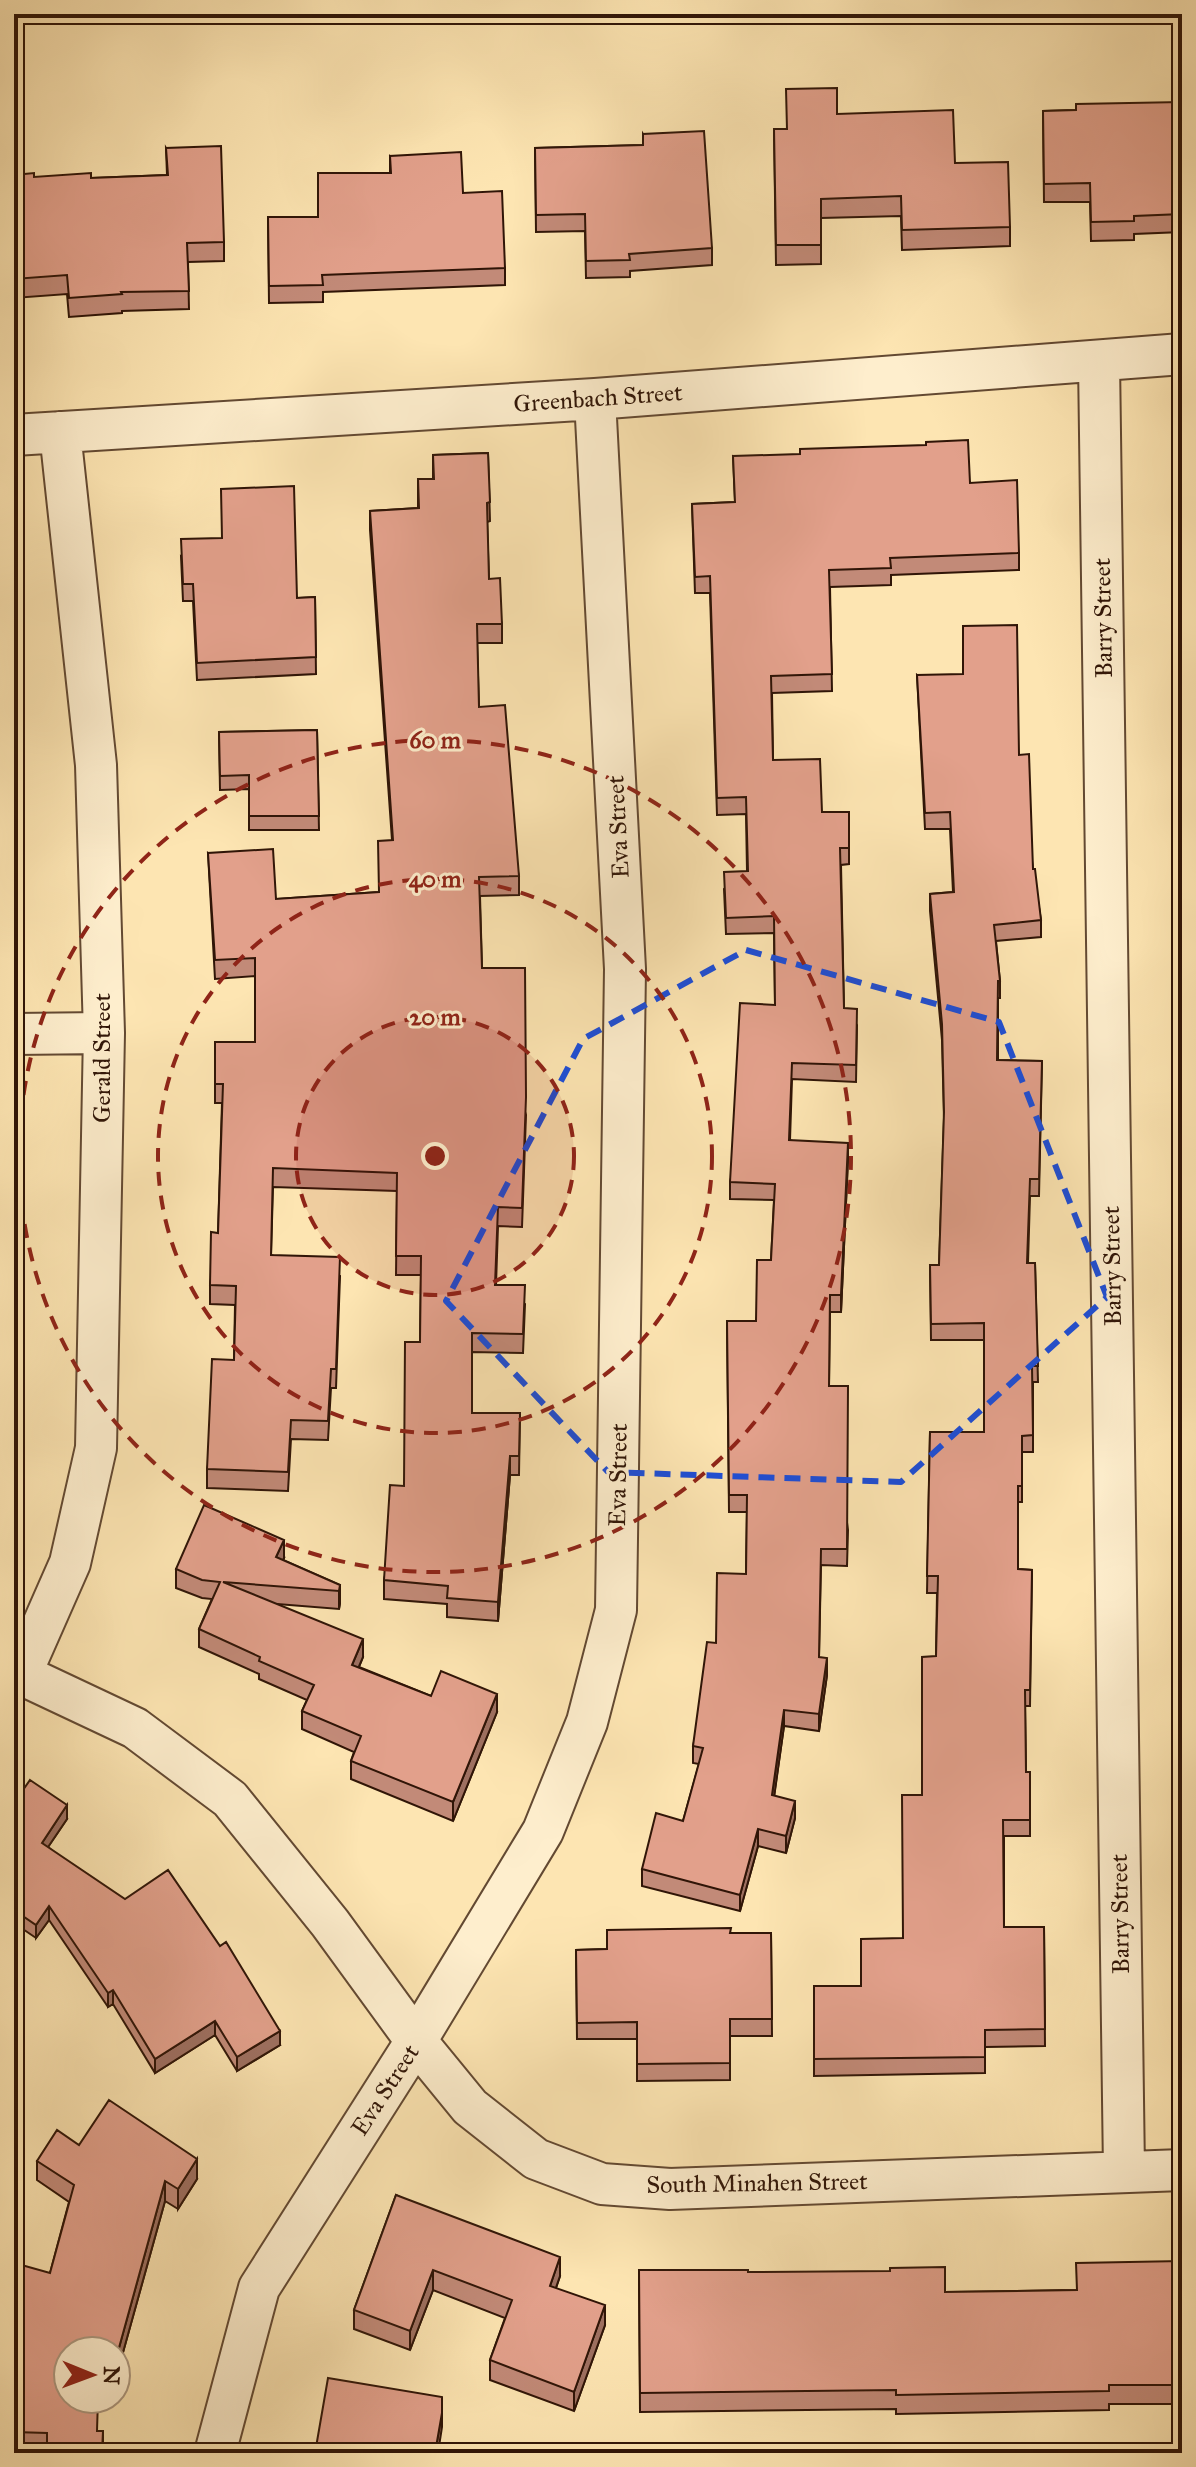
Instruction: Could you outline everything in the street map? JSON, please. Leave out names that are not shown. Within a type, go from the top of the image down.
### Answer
[{"type":"street","name":"Greenbach Street","points":[[14,435],[595,399],[1182,354]]},
{"type":"street","name":"Barry Street","points":[[1099,361],[1124,2171]]},
{"type":"street","name":"Eva Street","points":[[215,2453],[259,2288],[416,2041],[543,1831],[587,1722],[616,1610],[625,969],[595,399]]},
{"type":"street","name":"Gerald Street","points":[[18,1672],[70,1563],[96,1448],[104,1033],[96,765],[60,432]]},
{"type":"street","points":[[14,1034],[104,1033]]},
{"type":"street","name":"South Minahen Street","points":[[18,1672],[135,1728],[230,1799],[330,1923],[416,2041],[470,2107],[536,2159],[602,2184],[670,2189],[1182,2170]]},
{"type":"highlighted area","points":[[746,950],[999,1022],[1107,1297],[901,1482],[608,1472],[446,1301],[583,1039]]},
{"type":"building","points":[[837,88],[837,114],[953,110],[955,163],[1008,162],[1010,227],[902,230],[901,196],[821,199],[821,245],[776,245],[774,129],[787,129],[786,89]]},
{"type":"building","points":[[1182,102],[1182,214],[1134,216],[1134,221],[1091,222],[1090,183],[1044,184],[1043,111],[1076,110],[1076,104]]},
{"type":"building","points":[[704,131],[712,248],[629,254],[630,260],[586,261],[585,214],[536,215],[535,148],[643,145],[643,134]]},
{"type":"building","points":[[221,146],[224,242],[187,243],[189,291],[121,292],[69,298],[67,275],[14,279],[14,175],[34,173],[34,177],[91,173],[91,178],[168,175],[166,148]]},
{"type":"building","points":[[461,152],[463,193],[502,191],[505,268],[322,275],[323,285],[269,286],[268,217],[318,217],[318,173],[391,173],[390,156]]},
{"type":"building","points":[[968,440],[970,483],[1017,480],[1019,553],[890,558],[891,568],[829,570],[832,674],[771,676],[773,760],[820,759],[822,812],[849,812],[849,848],[840,848],[844,1008],[857,1009],[856,1065],[792,1063],[789,1140],[848,1143],[841,1295],[830,1295],[829,1386],[848,1386],[847,1549],[821,1549],[819,1657],[827,1658],[819,1714],[784,1710],[772,1795],[795,1801],[786,1836],[758,1829],[740,1895],[642,1869],[656,1813],[683,1821],[703,1748],[693,1746],[707,1642],[716,1643],[717,1573],[746,1574],[747,1495],[729,1495],[727,1321],[756,1321],[757,1260],[771,1260],[775,1184],[730,1182],[740,1003],[775,1005],[774,916],[726,918],[724,872],[748,871],[746,797],[717,798],[710,576],[695,577],[692,504],[735,502],[733,456],[800,454],[800,449],[926,445],[926,442]]},
{"type":"building","points":[[488,453],[489,579],[500,578],[502,624],[477,624],[479,707],[505,705],[519,876],[479,877],[482,968],[525,968],[526,1097],[522,1208],[498,1207],[495,1285],[525,1285],[523,1334],[472,1333],[472,1413],[520,1413],[519,1456],[510,1456],[498,1602],[447,1598],[448,1586],[384,1580],[390,1485],[404,1486],[405,1342],[420,1342],[421,1256],[396,1256],[397,1173],[273,1168],[271,1255],[340,1257],[336,1369],[331,1369],[328,1421],[291,1420],[288,1472],[207,1469],[212,1359],[234,1360],[236,1286],[210,1285],[211,1232],[218,1233],[223,1084],[215,1084],[215,1042],[255,1042],[255,958],[215,960],[208,853],[273,849],[276,899],[379,892],[378,841],[393,840],[370,511],[419,508],[418,479],[434,479],[433,455]]},
{"type":"building","points":[[294,486],[297,598],[315,597],[316,657],[197,663],[193,584],[183,584],[181,539],[222,538],[221,489]]},
{"type":"building","points":[[1017,625],[1019,755],[1029,754],[1033,869],[1041,920],[994,925],[1000,981],[997,1060],[1042,1061],[1039,1179],[1030,1179],[1027,1263],[1035,1263],[1038,1366],[1032,1366],[1033,1435],[1022,1436],[1022,1486],[1018,1486],[1018,1569],[1032,1570],[1030,1690],[1025,1690],[1030,1820],[1003,1820],[1004,1927],[1044,1927],[1045,2029],[985,2030],[985,2057],[814,2059],[814,1986],[861,1986],[861,1939],[903,1938],[902,1795],[922,1795],[922,1657],[936,1656],[938,1576],[927,1576],[930,1432],[984,1432],[984,1323],[931,1324],[930,1265],[939,1265],[944,1112],[942,1024],[930,894],[954,892],[950,812],[925,813],[917,675],[963,674],[963,626]]},
{"type":"building","points":[[317,730],[319,816],[249,816],[249,775],[220,776],[219,732]]},
{"type":"building","points":[[14,1109],[19,1110],[14,1183]]},
{"type":"building","points":[[14,1237],[17,1237],[15,1289],[14,1288]]},
{"type":"building","points":[[204,1505],[284,1540],[276,1557],[340,1585],[339,1591],[223,1582],[363,1639],[352,1665],[431,1696],[441,1671],[497,1694],[453,1802],[351,1761],[361,1736],[302,1711],[314,1685],[259,1661],[260,1657],[199,1629],[220,1582],[202,1580],[176,1569]]},
{"type":"building","points":[[30,1780],[67,1805],[42,1843],[125,1899],[168,1870],[220,1946],[226,1942],[280,2031],[237,2057],[215,2021],[155,2059],[113,1990],[108,1993],[49,1906],[36,1925],[14,1910],[14,1803]]},
{"type":"building","points":[[731,1928],[730,1933],[771,1933],[772,2019],[730,2019],[730,2063],[637,2064],[637,2022],[577,2023],[576,1950],[607,1949],[607,1930]]},
{"type":"building","points":[[109,2100],[197,2159],[178,2189],[165,2181],[123,2335],[52,2335],[52,2415],[98,2415],[97,2431],[103,2431],[102,2453],[47,2453],[47,2433],[14,2432],[14,2279],[18,2264],[50,2273],[74,2185],[37,2161],[57,2130],[79,2145]]},
{"type":"building","points":[[396,2195],[560,2257],[550,2286],[605,2305],[574,2392],[490,2360],[512,2300],[433,2270],[410,2331],[354,2310]]},
{"type":"building","points":[[1182,2261],[1182,2385],[1109,2385],[1109,2391],[896,2395],[896,2390],[640,2393],[639,2270],[890,2271],[890,2268],[945,2267],[945,2292],[1077,2290],[1076,2263]]},
{"type":"building","points":[[328,2378],[442,2397],[435,2453],[315,2453]]}]
